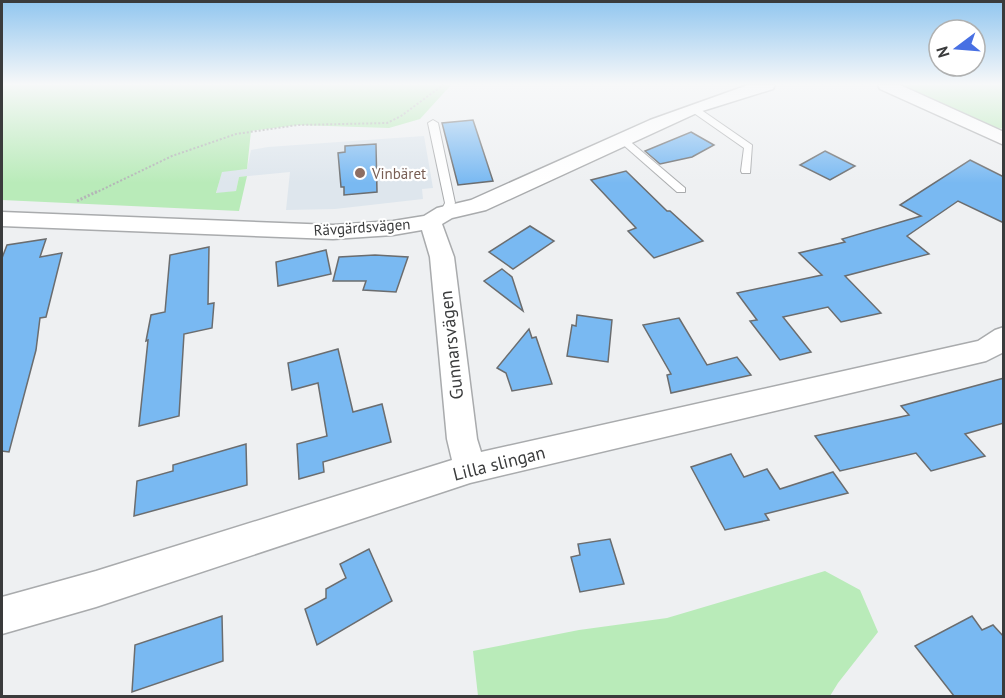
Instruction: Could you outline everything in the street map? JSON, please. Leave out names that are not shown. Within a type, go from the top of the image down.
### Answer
[{"type":"street","name":"Rävgärdsvägen","points":[[2,219],[333,232],[393,228],[478,206],[674,118]]},
{"type":"street","points":[[957,118],[1004,139]]},
{"type":"street","name":"Gunnarsvägen","points":[[438,217],[462,440],[470,469]]},
{"type":"street","name":"Lilla slingan","points":[[2,616],[108,585],[470,469],[986,350],[1004,338]]},
{"type":"lane","points":[[706,118],[749,147],[746,171]]},
{"type":"lane","points":[[433,123],[450,203],[438,217]]},
{"type":"lane","points":[[623,140],[681,190]]},
{"type":"path","points":[[76,201],[153,164],[236,134],[298,125],[387,123],[398,118]]},
{"type":"shaded area","name":"Vinbäret","points":[[424,136],[433,188],[422,189],[423,199],[335,209],[286,210],[290,172],[239,177],[236,191],[216,194],[222,171],[247,169],[251,150]]},
{"type":"green space","points":[[2,118],[421,118],[389,128],[298,125],[251,131],[247,169],[222,172],[216,193],[236,191],[239,177],[247,176],[239,211],[2,200]]},
{"type":"green space","points":[[964,118],[1003,118],[1003,128],[991,130]]},
{"type":"green space","points":[[825,571],[860,590],[878,632],[830,696],[478,696],[473,651],[579,630],[667,618]]},
{"type":"building","points":[[473,120],[493,181],[458,185],[442,123]]},
{"type":"building","points":[[691,132],[714,145],[692,157],[660,164],[645,151]]},
{"type":"building","name":"Vinbäret","points":[[376,144],[377,192],[344,195],[344,187],[341,187],[338,153],[345,152],[345,146]]},
{"type":"building","points":[[825,151],[855,166],[830,180],[800,165]]},
{"type":"building","points":[[970,160],[1004,177],[1004,223],[958,201],[907,236],[929,254],[845,276],[881,313],[841,322],[828,307],[783,317],[811,352],[780,360],[750,321],[757,320],[737,293],[822,275],[799,253],[845,242],[842,239],[921,216],[900,205]]},
{"type":"building","points":[[626,171],[667,211],[670,211],[703,241],[654,258],[628,231],[636,228],[591,180]]},
{"type":"building","points":[[530,226],[554,241],[513,269],[489,252]]},
{"type":"building","points":[[46,239],[40,257],[62,253],[46,317],[40,318],[36,350],[9,452],[2,451],[2,258],[7,245]]},
{"type":"building","points":[[209,247],[208,304],[214,303],[212,328],[184,334],[179,416],[139,426],[148,340],[146,341],[151,315],[165,312],[170,255]]},
{"type":"building","points":[[326,250],[331,274],[278,286],[276,262]]},
{"type":"building","points":[[375,255],[408,257],[396,292],[363,290],[366,281],[333,281],[339,257]]},
{"type":"building","points":[[502,269],[512,277],[523,311],[484,281]]},
{"type":"building","points":[[577,315],[612,320],[608,362],[567,356],[572,325],[576,326]]},
{"type":"building","points":[[679,318],[707,365],[737,357],[751,375],[671,393],[667,375],[671,374],[643,325]]},
{"type":"building","points":[[529,329],[532,338],[536,337],[552,384],[512,391],[506,373],[497,368]]},
{"type":"building","points":[[338,349],[353,412],[382,404],[391,442],[323,462],[324,472],[299,479],[297,444],[327,436],[318,383],[292,390],[288,363]]},
{"type":"building","points":[[1004,378],[1004,423],[965,434],[985,456],[931,471],[916,453],[840,471],[815,436],[909,415],[901,406]]},
{"type":"building","points":[[246,444],[247,485],[134,516],[137,481],[173,471],[173,465]]},
{"type":"building","points":[[731,454],[744,477],[767,469],[780,489],[833,472],[848,493],[765,514],[769,520],[725,530],[691,467]]},
{"type":"building","points":[[610,539],[624,584],[580,592],[571,557],[580,555],[578,544]]},
{"type":"building","points":[[369,549],[392,601],[317,645],[305,609],[326,598],[326,589],[346,578],[340,564]]},
{"type":"building","points":[[222,616],[223,661],[132,692],[135,645]]},
{"type":"building","points":[[972,616],[982,630],[993,625],[1004,637],[1004,696],[954,696],[915,646]]},
{"type":"place","name":"Vinbäret","points":[[360,173]]}]
